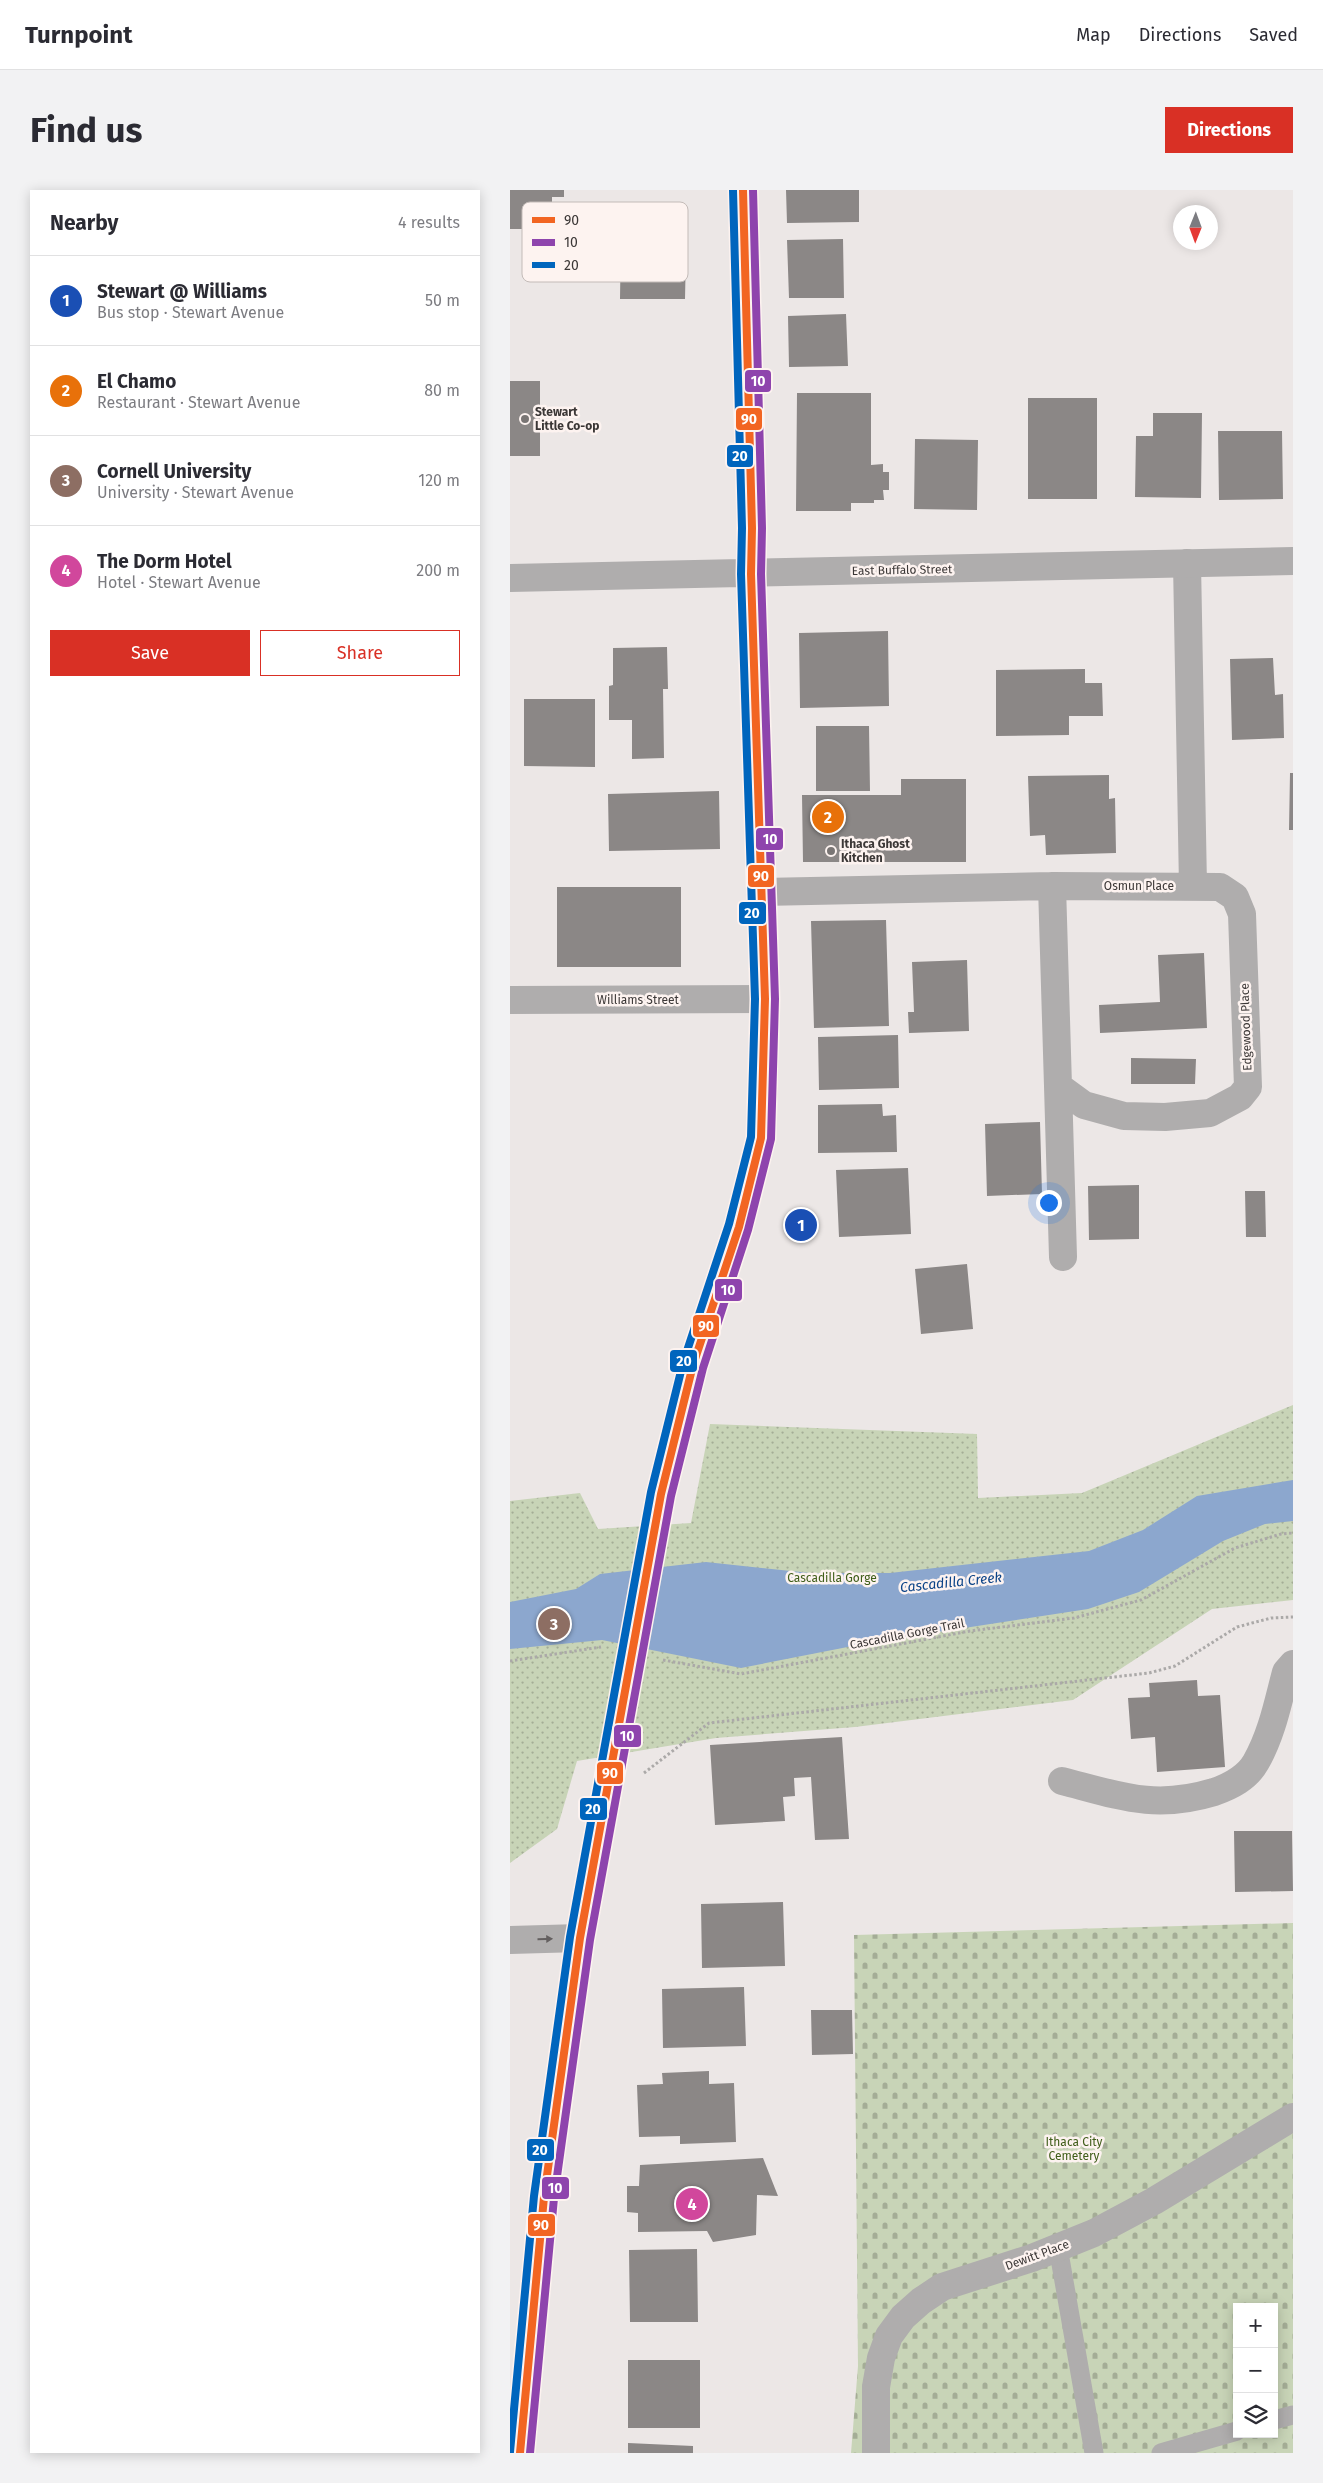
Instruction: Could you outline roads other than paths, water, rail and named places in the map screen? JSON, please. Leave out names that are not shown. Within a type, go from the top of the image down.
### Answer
[{"type":"street","points":[[520,2453],[544,2197],[580,1938],[614,1750],[661,1494],[693,1365],[740,1227],[760,1138],[764,1084],[765,999],[751,574],[752,528],[743,190]]},
{"type":"street","name":"East Buffalo Street","points":[[510,578],[1293,561]]},
{"type":"street","points":[[1187,563],[1194,886]]},
{"type":"street","points":[[1052,886],[1063,1256]]},
{"type":"street","name":"Osmun Place","points":[[760,892],[1052,886],[1194,886]]},
{"type":"street","name":"Edgewood Place","points":[[1058,1086],[1084,1105],[1124,1116],[1165,1118],[1210,1113],[1240,1097],[1248,1087],[1242,914],[1235,897],[1220,887],[1194,886]]},
{"type":"street","name":"Williams Street","points":[[510,1000],[765,999]]},
{"type":"street","points":[[1062,1780],[1129,1799],[1174,1802],[1234,1785],[1255,1764],[1266,1740],[1286,1672],[1293,1664]]},
{"type":"street","points":[[510,1940],[580,1938]]},
{"type":"street","name":"Dewitt Place","points":[[876,2453],[876,2387],[881,2358],[889,2336],[903,2317],[921,2301],[942,2288],[1032,2258],[1094,2233],[1154,2201],[1293,2117]]},
{"type":"lane","points":[[1058,2247],[1094,2453]]},
{"type":"lane","points":[[1278,2419],[1293,2415]]},
{"type":"lane","points":[[1161,2453],[1233,2432]]},
{"type":"water","name":"Cascadilla Creek","points":[[1293,1480],[1293,1521],[1265,1524],[1223,1541],[1139,1592],[1088,1609],[873,1642],[741,1668],[602,1640],[510,1649],[510,1602],[576,1589],[600,1574],[706,1562],[810,1573],[890,1573],[1089,1551],[1143,1530],[1197,1496]]},
{"type":"place","name":"Stewart Little Co-op","points":[[525,419]]},
{"type":"place","name":"El Chamo","points":[[828,817]]},
{"type":"place","name":"Ithaca Ghost Kitchen","points":[[831,851]]},
{"type":"place","name":"Stewart @ Williams","points":[[801,1225]]},
{"type":"place","name":"Cornell University","points":[[554,1624]]},
{"type":"place","name":"The Dorm Hotel","points":[[692,2204]]},
{"type":"park label","name":"Cascadilla Gorge","points":[[832,1578]]},
{"type":"park label","name":"Ithaca City Cemetery","points":[[1074,2149]]}]
